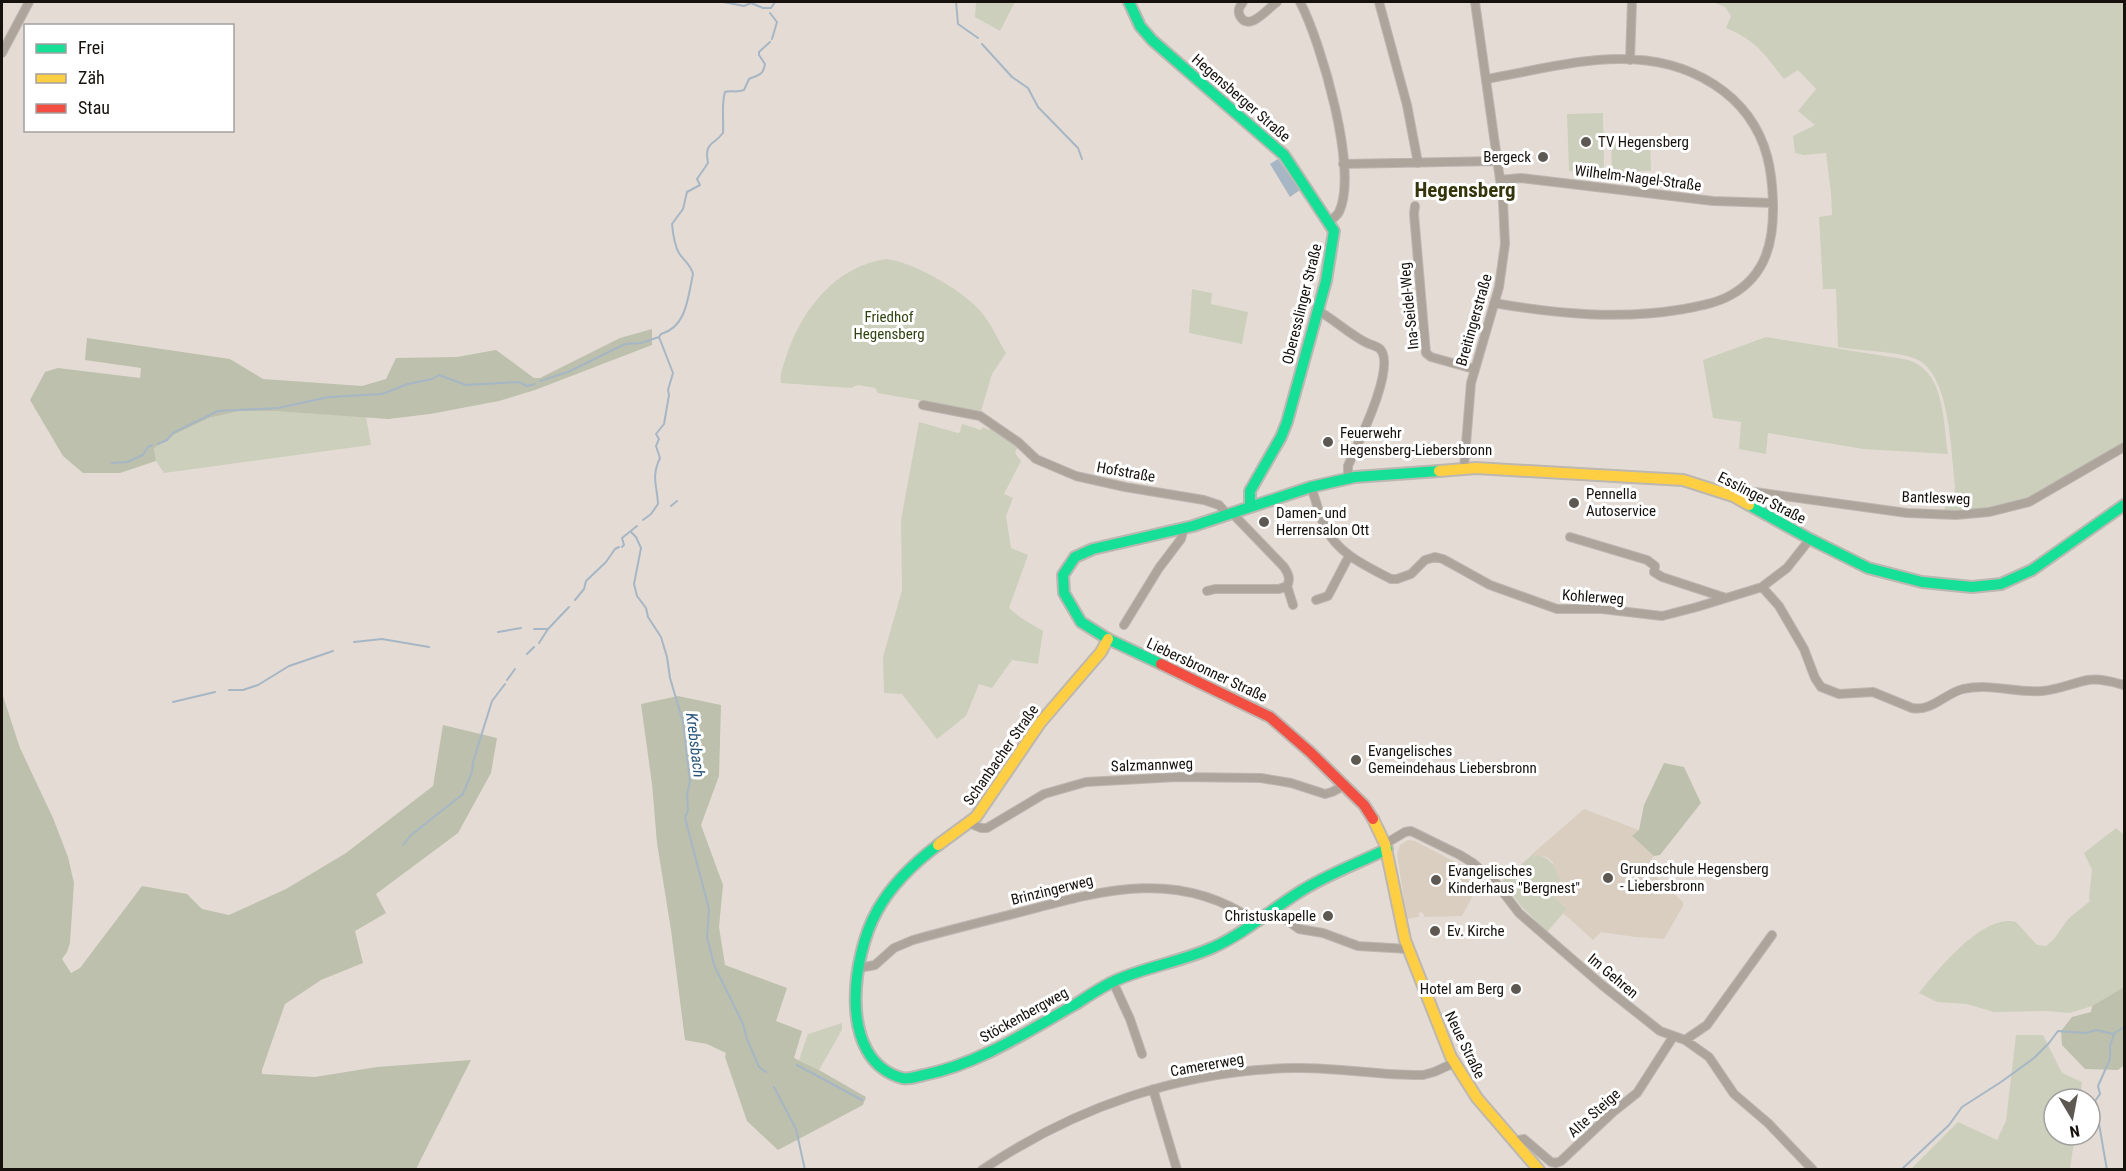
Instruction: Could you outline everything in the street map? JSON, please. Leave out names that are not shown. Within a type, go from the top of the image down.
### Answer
[{"type":"street","points":[[2,53],[29,2]]},
{"type":"street","name":"Hegensberger Straße","points":[[1129,2],[1136,19],[1152,40],[1284,155],[1329,222]]},
{"type":"street","points":[[1243,2],[1239,13],[1248,22],[1256,20],[1277,2]]},
{"type":"street","points":[[1300,2],[1309,20],[1328,75],[1343,164],[1340,210],[1329,222]]},
{"type":"street","points":[[1378,2],[1407,105],[1418,163]]},
{"type":"street","name":"Breitingerstraße","points":[[1464,468],[1469,395],[1474,369],[1494,303],[1504,253],[1505,217],[1475,2]]},
{"type":"street","points":[[1630,60],[1632,2]]},
{"type":"street","points":[[1486,79],[1570,63],[1630,60],[1664,64],[1687,71],[1720,89],[1739,105],[1755,128],[1766,150],[1771,170],[1773,203],[1771,243],[1759,270],[1750,282],[1715,302],[1671,311],[1603,315],[1557,313],[1494,303]]},
{"type":"street","points":[[1343,164],[1497,161]]},
{"type":"street","name":"Wilhelm-Nagel-Straße","points":[[1500,180],[1521,178],[1729,203],[1773,203]]},
{"type":"street","name":"Ina-Seidel-Weg","points":[[1415,206],[1426,353],[1431,357],[1474,369]]},
{"type":"street","name":"Oberesslinger Straße","points":[[1250,506],[1251,489],[1285,428],[1326,281],[1334,238],[1333,228],[1329,222]]},
{"type":"street","points":[[1317,310],[1354,336],[1380,349],[1382,354],[1383,372],[1379,394],[1348,466],[1348,478]]},
{"type":"street","name":"Hofstraße","points":[[923,405],[980,416],[1044,464],[1076,476],[1204,500],[1219,505],[1229,512],[1284,567],[1289,579],[1287,586],[1293,605]]},
{"type":"street","name":"Bantlesweg","points":[[1733,496],[1743,492],[1755,492],[1907,513],[1956,515],[1989,512],[2029,502],[2124,447]]},
{"type":"street","name":"Esslinger Straße","points":[[1184,528],[1229,512],[1348,478],[1464,468],[1669,478],[1708,487],[1733,496],[1854,562],[1882,573],[1937,584],[1985,587],[2001,584],[2032,570],[2124,505]]},
{"type":"street","points":[[1311,487],[1327,530],[1349,556],[1329,596],[1316,600]]},
{"type":"street","points":[[1124,624],[1181,538],[1184,528]]},
{"type":"street","name":"Liebersbronner Straße","points":[[1184,528],[1094,549],[1078,555],[1068,565],[1062,582],[1065,598],[1082,622],[1107,639],[1265,714],[1345,785],[1368,810],[1386,846],[1408,949]]},
{"type":"street","points":[[1570,537],[1647,560],[1655,566],[1654,572],[1662,577],[1728,598]]},
{"type":"street","name":"Kohlerweg","points":[[1349,556],[1391,579],[1412,573],[1430,557],[1443,559],[1490,585],[1557,609],[1596,608],[1662,616],[1762,587],[1787,568],[1810,539]]},
{"type":"street","points":[[1206,591],[1272,589],[1287,586]]},
{"type":"street","points":[[1762,587],[1779,606],[1803,647],[1816,682],[1833,693],[1873,692],[1919,709],[1954,692],[1972,688],[1994,687],[2041,691],[2090,680],[2104,680],[2124,685]]},
{"type":"street","name":"Schanbacher Straße","points":[[859,968],[865,939],[877,911],[890,892],[921,857],[969,824],[986,804],[1040,723],[1101,652],[1107,639]]},
{"type":"street","name":"Salzmannweg","points":[[969,824],[987,828],[1044,794],[1069,785],[1093,781],[1167,777],[1261,778],[1291,783],[1325,794],[1345,785]]},
{"type":"street","name":"Im Gehren","points":[[1386,846],[1405,832],[1411,831],[1467,859],[1496,884],[1519,914],[1642,1018],[1660,1031],[1685,1041],[1711,1059],[1734,1094],[1768,1123],[1812,1170]]},
{"type":"street","name":"Stöckenbergweg","points":[[859,968],[855,1008],[856,1026],[878,1065],[904,1078],[940,1072],[963,1064],[1018,1037],[1130,974],[1207,950],[1240,933],[1314,883],[1386,846]]},
{"type":"street","name":"Brinzingerweg","points":[[859,968],[876,965],[894,948],[913,940],[1072,898],[1117,889],[1149,887],[1183,891],[1234,908],[1255,921]]},
{"type":"street","points":[[1273,910],[1299,929],[1323,933],[1354,945],[1408,949]]},
{"type":"street","points":[[1685,1041],[1707,1025],[1772,935]]},
{"type":"street","name":"Neue Straße","points":[[1408,949],[1439,1031],[1470,1090],[1539,1170]]},
{"type":"street","points":[[1113,982],[1130,1019],[1142,1054]]},
{"type":"street","name":"Alte Steige","points":[[1514,1141],[1524,1139],[1553,1163],[1560,1162],[1613,1112],[1637,1093],[1673,1037]]},
{"type":"street","name":"Camererweg","points":[[981,1170],[1031,1138],[1072,1118],[1153,1089],[1203,1077],[1250,1070],[1313,1068],[1420,1075],[1434,1072],[1454,1063]]},
{"type":"street","points":[[1153,1089],[1177,1170]]},
{"type":"shaded area","name":"Grundschule Hegensberg - Liebersbronn","points":[[1584,809],[1639,830],[1632,836],[1654,856],[1646,867],[1683,902],[1683,906],[1664,939],[1601,932],[1593,940],[1563,913],[1567,909],[1551,894],[1553,862],[1547,857],[1531,855]]},
{"type":"shaded area","name":"Evangelisches Kinderhaus \"Bergnest\"","points":[[1408,840],[1415,841],[1475,875],[1468,884],[1476,890],[1462,916],[1425,917],[1422,912],[1419,913],[1419,917],[1407,919],[1397,855],[1400,845]]},
{"type":"green space","points":[[976,2],[1015,2],[1000,31],[975,17]]},
{"type":"green space","points":[[1713,2],[2124,2],[2124,445],[2066,480],[2021,502],[1990,510],[1945,512],[1944,509],[1954,499],[1955,485],[1947,415],[1936,380],[1927,367],[1908,356],[1838,347],[1836,289],[1823,289],[1819,217],[1832,215],[1826,153],[1804,155],[1795,153],[1793,136],[1815,125],[1798,111],[1816,89],[1798,70],[1784,79],[1753,43],[1726,28],[1731,16],[1725,7]]},
{"type":"green space","name":"TV Hegensberg","points":[[1603,113],[1604,170],[1569,171],[1567,114]]},
{"type":"green space","name":"TV Hegensberg","points":[[1650,142],[1651,171],[1612,172],[1611,143]]},
{"type":"green space","name":"Friedhof Hegensberg","points":[[886,259],[910,265],[938,279],[964,296],[989,322],[1006,353],[992,374],[981,411],[878,393],[875,388],[858,385],[851,388],[781,383],[788,351],[813,304],[825,291],[852,270]]},
{"type":"green space","points":[[1192,289],[1212,293],[1211,304],[1248,312],[1242,344],[1189,333]]},
{"type":"green space","points":[[652,329],[652,345],[535,390],[499,401],[388,419],[274,411],[240,411],[209,418],[175,434],[154,448],[156,461],[120,473],[83,473],[63,456],[30,400],[45,372],[58,368],[140,378],[141,368],[85,360],[87,338],[230,359],[263,379],[362,386],[386,379],[396,358],[457,357],[496,350],[534,378],[540,378],[620,338]]},
{"type":"green space","points":[[1766,337],[1903,359],[1917,364],[1927,372],[1939,396],[1948,454],[1863,449],[1768,433],[1766,454],[1739,449],[1741,422],[1713,418],[1703,360]]},
{"type":"green space","points":[[240,411],[366,417],[371,445],[164,473],[156,461],[154,448],[174,434],[209,418]]},
{"type":"green space","points":[[919,422],[958,433],[962,424],[981,430],[983,427],[989,430],[991,427],[1017,448],[1015,453],[1021,461],[1004,494],[1013,498],[1006,516],[1011,548],[1028,555],[1009,608],[1043,631],[1038,664],[1012,660],[992,688],[979,684],[966,716],[937,739],[902,694],[884,693],[883,657],[902,590],[901,520]]},
{"type":"green space","points":[[2,693],[20,748],[53,818],[68,857],[74,883],[70,943],[62,959],[71,973],[80,968],[142,886],[187,894],[202,909],[229,915],[286,889],[346,853],[433,786],[443,725],[497,738],[491,773],[458,833],[376,894],[386,913],[355,931],[363,963],[321,980],[285,1004],[262,1070],[262,1074],[315,1077],[377,1067],[471,1060],[416,1169],[2,1169]]},
{"type":"green space","points":[[678,696],[721,705],[719,776],[701,825],[723,885],[719,927],[725,965],[787,988],[776,1021],[802,1031],[794,1058],[866,1097],[863,1105],[778,1150],[747,1121],[725,1057],[726,1053],[707,1044],[685,1040],[657,843],[641,704]]},
{"type":"green space","points":[[1664,763],[1684,767],[1701,803],[1660,855],[1654,856],[1632,836],[1639,830],[1644,805]]},
{"type":"green space","points":[[2116,828],[2124,835],[2124,987],[2092,1006],[2070,1013],[1994,1012],[1967,1004],[1937,1002],[1919,993],[1949,958],[1976,934],[1990,926],[2003,922],[2016,922],[2037,945],[2046,946],[2068,919],[2090,901],[2092,870],[2084,853]]},
{"type":"green space","points":[[1532,855],[1548,859],[1554,866],[1560,882],[1551,894],[1567,909],[1547,932],[1521,906],[1502,881]]},
{"type":"green space","points":[[2124,987],[2124,1065],[2118,1070],[2085,1069],[2062,1045],[2061,1031],[2072,1017],[2091,1012],[2092,1006]]},
{"type":"green space","points":[[842,1023],[842,1030],[819,1070],[799,1060],[808,1034]]},
{"type":"green space","points":[[2016,1035],[2043,1035],[2062,1073],[2082,1082],[2081,1087],[2042,1087],[2042,1147],[2073,1147],[2070,1169],[1911,1169],[1958,1122],[1997,1140],[2006,1121]]},
{"type":"water","points":[[1278,159],[1300,190],[1290,197],[1270,164]]},
{"type":"waterway","points":[[723,2],[744,6],[751,3],[763,8],[771,8],[775,2]]},
{"type":"waterway","points":[[956,2],[958,24],[978,38]]},
{"type":"waterway","name":"Krebsbach","points":[[770,13],[777,22],[772,39]]},
{"type":"waterway","name":"Krebsbach","points":[[643,520],[658,504],[655,476],[660,458],[656,446],[659,439],[656,434],[664,424],[668,390],[673,373],[659,337],[676,325],[681,318],[688,301],[693,274],[677,250],[672,224],[683,209],[687,192],[700,185],[697,179],[708,163],[708,148],[723,133],[725,92],[744,90],[749,79],[761,73],[765,64],[759,52],[770,42]]},
{"type":"waterway","points":[[982,44],[1012,77],[1028,88],[1038,107],[1078,148],[1082,159]]},
{"type":"waterway","points":[[540,381],[568,372],[625,344],[641,343],[659,337]]},
{"type":"waterway","points":[[158,444],[167,440],[173,433],[218,411],[278,408],[329,397],[382,394],[439,375],[466,385],[519,382],[527,386],[535,384]]},
{"type":"waterway","points":[[112,463],[127,462],[143,455],[152,445]]},
{"type":"waterway","points":[[671,506],[677,501]]},
{"type":"waterway","points":[[622,547],[624,545],[622,538],[637,526]]},
{"type":"waterway","name":"Krebsbach","points":[[631,532],[641,548],[634,584],[637,596],[661,637],[683,722],[690,781],[687,795],[688,810],[685,818],[709,909],[707,937],[714,965],[743,1024],[759,1067],[766,1072]]},
{"type":"waterway","points":[[575,600],[584,589],[586,581],[619,547]]},
{"type":"waterway","points":[[539,643],[548,629],[569,607]]},
{"type":"waterway","points":[[498,632],[521,628]]},
{"type":"waterway","points":[[534,629],[548,629]]},
{"type":"waterway","points":[[354,642],[382,639],[429,647]]},
{"type":"waterway","points":[[527,654],[534,647]]},
{"type":"waterway","points":[[229,690],[243,690],[258,685],[289,666],[333,651]]},
{"type":"waterway","points":[[507,680],[515,669]]},
{"type":"waterway","points":[[403,845],[411,835],[463,794],[472,772],[492,701],[505,684]]},
{"type":"waterway","points":[[173,702],[215,692]]},
{"type":"waterway","points":[[1901,1170],[1949,1125],[1962,1107],[2034,1058],[2058,1031],[2086,1033],[2096,1030],[2113,1034],[2124,1027]]},
{"type":"waterway","points":[[2107,1170],[2095,1101],[2100,1094],[2098,1086],[2110,1059],[2110,1046],[2114,1034]]},
{"type":"waterway","points":[[797,1065],[862,1100]]},
{"type":"waterway","name":"Krebsbach","points":[[774,1087],[796,1129],[805,1170]]},
{"type":"traffic: fast","points":[[1129,2],[1140,26],[1152,40],[1284,155],[1334,231],[1326,281],[1287,422],[1281,437],[1250,491],[1250,506]]},
{"type":"traffic: fast","points":[[1161,664],[1108,639],[1081,622],[1064,593],[1063,575],[1075,557],[1093,549],[1193,526],[1311,487],[1355,477],[1439,471]]},
{"type":"traffic: fast","points":[[1749,505],[1868,568],[1922,582],[1972,587],[2001,584],[2032,570],[2124,505]]},
{"type":"traffic: fast","points":[[938,845],[904,875],[883,901],[868,930],[857,979],[856,1005],[859,1029],[867,1051],[881,1068],[902,1078],[913,1078],[944,1070],[984,1055],[1113,981],[1214,947],[1237,935],[1311,885],[1387,849]]},
{"type":"traffic: slow","points":[[1439,471],[1476,468],[1683,480],[1733,496],[1749,505]]},
{"type":"traffic: slow","points":[[938,845],[976,817],[1040,723],[1101,652],[1108,639]]},
{"type":"traffic: slow","points":[[1373,819],[1385,844],[1405,940],[1451,1057],[1477,1098],[1539,1170]]},
{"type":"traffic: jam","points":[[1161,664],[1270,717],[1364,805],[1373,819]]},
{"type":"place","name":"TV Hegensberg","points":[[1586,142]]},
{"type":"place","name":"Bergeck","points":[[1543,157]]},
{"type":"place","name":"Feuerwehr Hegensberg-Liebersbronn","points":[[1328,442]]},
{"type":"place","name":"Pennella Autoservice","points":[[1574,503]]},
{"type":"place","name":"Damen- und Herrensalon Ott","points":[[1264,522]]},
{"type":"place","name":"Evangelisches Gemeindehaus Liebersbronn","points":[[1356,760]]},
{"type":"place","name":"Grundschule Hegensberg - Liebersbronn","points":[[1608,878]]},
{"type":"place","name":"Evangelisches Kinderhaus \"Bergnest\"","points":[[1436,880]]},
{"type":"place","name":"Christuskapelle","points":[[1328,916]]},
{"type":"place","name":"Ev. Kirche","points":[[1435,931]]},
{"type":"place","name":"Hotel am Berg","points":[[1516,989]]},
{"type":"district","name":"Hegensberg","points":[[1465,190]]}]
